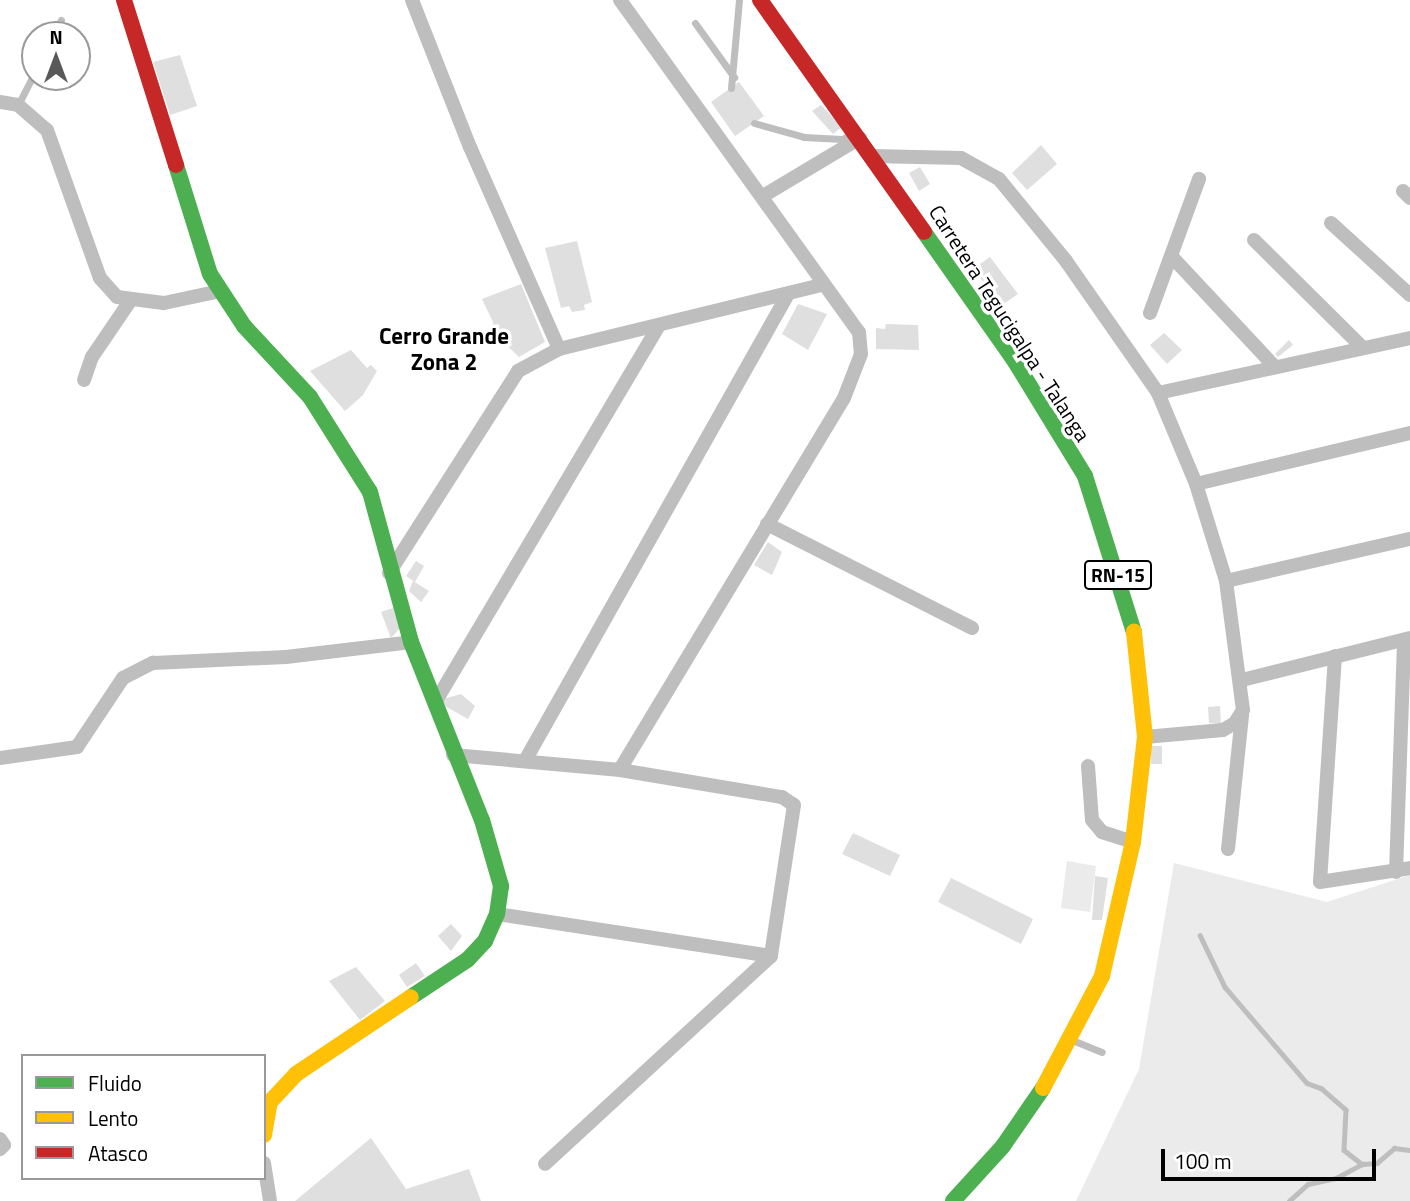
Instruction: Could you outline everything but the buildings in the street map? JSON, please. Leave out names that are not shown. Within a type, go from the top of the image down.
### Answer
[{"type":"main road","points":[[124,0],[210,274],[244,326],[310,397],[370,492],[389,573],[405,609],[411,642],[436,701],[453,755],[482,820],[497,874],[497,914],[485,941],[467,960],[296,1074],[270,1102],[266,1124]]},
{"type":"main road","name":"Carretera Tegucigalpa - Talanga","points":[[760,0],[858,135],[1014,360],[1085,476],[1134,632],[1145,737],[1133,842],[1102,976],[1056,1069],[1003,1146],[953,1201]]},
{"type":"street","points":[[412,0],[450,100],[559,349]]},
{"type":"street","points":[[620,0],[763,196],[822,285],[859,332],[861,354],[844,398],[620,770]]},
{"type":"street","points":[[0,102],[18,106],[35,116],[56,145],[100,278],[117,297],[130,301],[164,303],[220,291]]},
{"type":"street","points":[[763,196],[858,135]]},
{"type":"street","points":[[872,156],[961,158],[999,178],[1066,261],[1158,393],[1196,484],[1226,581],[1242,680],[1243,710],[1228,849]]},
{"type":"street","points":[[1150,313],[1173,258],[1199,179]]},
{"type":"street","points":[[1331,223],[1410,295]]},
{"type":"street","points":[[1254,240],[1362,347]]},
{"type":"street","points":[[1173,258],[1275,367]]},
{"type":"street","points":[[389,573],[495,401],[518,371],[559,349],[787,296],[822,285]]},
{"type":"street","points":[[526,759],[787,296]]},
{"type":"street","points":[[84,380],[92,357],[130,301]]},
{"type":"street","points":[[436,701],[658,327]]},
{"type":"street","points":[[1158,393],[1410,338]]},
{"type":"street","points":[[1196,484],[1410,433]]},
{"type":"street","points":[[767,524],[972,628]]},
{"type":"street","points":[[1226,581],[1410,539]]},
{"type":"street","points":[[1242,680],[1335,656],[1407,639],[1403,870],[1320,882],[1335,656]]},
{"type":"street","points":[[0,758],[77,747],[123,678],[153,663],[286,657],[411,642]]},
{"type":"street","points":[[1145,737],[1223,730],[1235,723],[1243,710]]},
{"type":"street","points":[[453,755],[526,759],[620,770],[782,797],[794,805],[771,956],[545,1164]]},
{"type":"street","points":[[1088,766],[1092,820],[1101,832],[1133,842]]},
{"type":"street","points":[[497,914],[771,956]]},
{"type":"street","points":[[0,1139],[4,1144],[0,1149]]},
{"type":"street","points":[[266,1176],[270,1201]]},
{"type":"lane","points":[[731,88],[739,0]]},
{"type":"lane","points":[[695,23],[734,77]]},
{"type":"lane","points":[[18,106],[25,91]]},
{"type":"lane","points":[[754,122],[804,137],[842,139],[858,135]]},
{"type":"lane","points":[[1071,1040],[1102,1052]]},
{"type":"shaded area","points":[[1067,861],[1096,866],[1090,912],[1061,908]]},
{"type":"shaded area","points":[[1174,863],[1327,902],[1410,875],[1410,1201],[1076,1201],[1139,1069]]},
{"type":"waterway","points":[[1200,935],[1225,987],[1307,1083],[1321,1088],[1346,1110],[1344,1150],[1362,1164]]},
{"type":"waterway","points":[[1289,1201],[1308,1184],[1336,1178],[1362,1164],[1377,1163],[1394,1148],[1410,1150]]},
{"type":"traffic: fast","points":[[176,165],[210,274],[244,326],[310,397],[370,492],[411,642],[482,820],[501,886],[497,914],[485,941],[467,960],[411,997]]},
{"type":"traffic: fast","points":[[924,232],[1014,360],[1085,476],[1134,632]]},
{"type":"traffic: fast","points":[[953,1201],[1003,1146],[1043,1088]]},
{"type":"traffic: slow","points":[[1043,1088],[1102,976],[1133,842],[1145,737],[1134,632]]},
{"type":"traffic: slow","points":[[266,1124],[270,1102],[296,1074],[411,997]]},
{"type":"traffic: jam","points":[[124,0],[176,165]]},
{"type":"traffic: jam","points":[[760,0],[924,232]]},
{"type":"district","name":"Cerro Grande Zona 2","points":[[444,349]]}]
